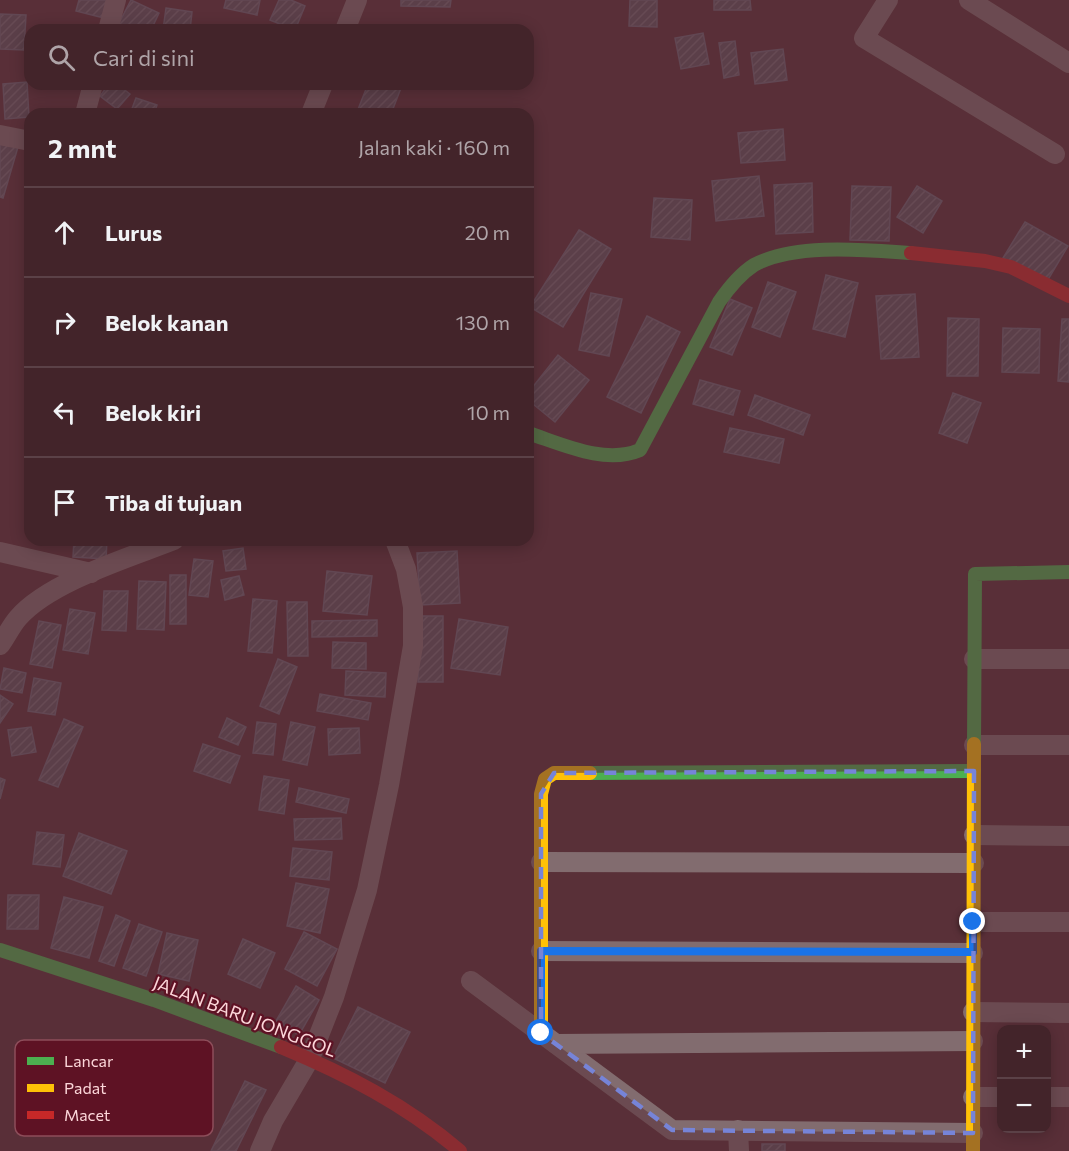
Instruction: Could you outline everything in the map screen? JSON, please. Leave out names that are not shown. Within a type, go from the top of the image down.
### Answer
[{"type":"street","points":[[110,24],[116,0]]},
{"type":"street","points":[[347,24],[357,0]]},
{"type":"street","points":[[888,0],[864,39],[1055,154]]},
{"type":"street","points":[[969,0],[1069,63]]},
{"type":"street","points":[[87,108],[91,90]]},
{"type":"street","points":[[313,108],[321,90]]},
{"type":"street","points":[[0,135],[24,140]]},
{"type":"street","points":[[534,435],[610,456],[633,455],[640,450],[719,302],[731,285],[753,266],[777,256],[837,249],[986,261],[1011,267],[1069,296]]},
{"type":"street","points":[[0,645],[18,618],[36,602],[58,588],[159,546]]},
{"type":"street","points":[[260,1151],[273,1121],[310,1058],[334,997],[367,890],[407,690],[413,646],[413,606],[406,569],[397,546]]},
{"type":"street","points":[[0,552],[91,573]]},
{"type":"street","points":[[471,981],[672,1130],[738,1130],[973,1142],[975,574],[1069,572]]},
{"type":"street","points":[[974,659],[1069,659]]},
{"type":"street","points":[[974,745],[1069,745]]},
{"type":"street","points":[[549,1038],[541,951],[541,794],[545,779],[554,772],[974,771]]},
{"type":"street","points":[[974,836],[1069,836]]},
{"type":"street","points":[[541,862],[974,863]]},
{"type":"street","points":[[973,922],[1069,922]]},
{"type":"street","name":"JALAN BARU JONGGOL","points":[[0,950],[186,1010],[310,1058],[375,1089],[444,1136],[460,1151]]},
{"type":"street","points":[[541,951],[973,952]]},
{"type":"street","points":[[973,1012],[1069,1012]]},
{"type":"street","points":[[549,1038],[973,1041]]},
{"type":"street","points":[[973,1097],[997,1097]]},
{"type":"street","points":[[1051,1097],[1069,1097]]},
{"type":"street","points":[[738,1130],[739,1151]]},
{"type":"highlighted area","points":[[974,771],[973,1133],[672,1130],[541,1033],[541,794],[554,773]]},
{"type":"building","points":[[79,0],[113,0],[108,19],[76,11]]},
{"type":"building","points":[[131,0],[159,13],[154,24],[119,24]]},
{"type":"building","points":[[226,0],[260,0],[257,15],[224,8]]},
{"type":"building","points":[[279,0],[291,0],[305,6],[298,24],[280,24],[270,20]]},
{"type":"building","points":[[401,0],[451,0],[450,7],[401,6]]},
{"type":"building","points":[[630,0],[657,0],[657,27],[629,26]]},
{"type":"building","points":[[714,0],[750,0],[751,10],[714,10]]},
{"type":"building","points":[[166,8],[192,12],[191,24],[164,24]]},
{"type":"building","points":[[0,14],[26,15],[24,50],[0,49]]},
{"type":"building","points":[[703,33],[709,64],[681,69],[675,38]]},
{"type":"building","points":[[735,41],[739,75],[724,78],[719,43]]},
{"type":"building","points":[[783,49],[787,80],[755,84],[751,53]]},
{"type":"building","points":[[24,82],[24,90],[27,90],[28,108],[24,108],[24,117],[5,119],[3,84]]},
{"type":"building","points":[[104,90],[125,90],[130,94],[118,108],[100,96]]},
{"type":"building","points":[[366,90],[400,90],[393,108],[359,108]]},
{"type":"building","points":[[136,98],[157,105],[156,108],[132,108]]},
{"type":"building","points":[[783,129],[785,160],[741,163],[738,133]]},
{"type":"building","points":[[0,142],[18,147],[3,198],[0,197]]},
{"type":"building","points":[[759,176],[764,216],[716,221],[712,181]]},
{"type":"building","points":[[812,183],[813,232],[776,234],[774,185]]},
{"type":"building","points":[[852,186],[891,187],[889,241],[850,240]]},
{"type":"building","points":[[917,186],[942,201],[923,233],[897,217]]},
{"type":"building","points":[[654,198],[692,200],[690,240],[651,237]]},
{"type":"building","points":[[1025,222],[1068,246],[1046,283],[1003,258]]},
{"type":"building","points":[[579,230],[611,249],[563,327],[534,309],[534,301]]},
{"type":"building","points":[[826,275],[858,283],[845,337],[813,329]]},
{"type":"building","points":[[768,282],[796,292],[780,337],[752,327]]},
{"type":"building","points":[[591,293],[622,299],[609,356],[579,350]]},
{"type":"building","points":[[915,294],[919,357],[881,359],[876,296]]},
{"type":"building","points":[[730,299],[752,308],[732,355],[710,347]]},
{"type":"building","points":[[647,316],[680,332],[641,413],[607,397]]},
{"type":"building","points":[[948,318],[979,319],[978,376],[947,376]]},
{"type":"building","points":[[1062,319],[1069,319],[1069,382],[1058,381]]},
{"type":"building","points":[[1003,328],[1040,329],[1039,373],[1002,372]]},
{"type":"building","points":[[558,355],[589,380],[555,422],[534,405],[534,385]]},
{"type":"building","points":[[700,380],[740,391],[733,415],[693,404]]},
{"type":"building","points":[[953,393],[981,403],[967,443],[939,433]]},
{"type":"building","points":[[755,395],[810,415],[803,435],[748,415]]},
{"type":"building","points":[[730,428],[784,439],[779,463],[724,452]]},
{"type":"building","points":[[74,546],[107,546],[106,559],[73,557]]},
{"type":"building","points":[[243,548],[246,569],[226,571],[223,551]]},
{"type":"building","points":[[457,551],[460,603],[420,605],[417,553]]},
{"type":"building","points":[[194,559],[213,561],[208,597],[189,595]]},
{"type":"building","points":[[327,571],[372,576],[367,615],[323,611]]},
{"type":"building","points":[[170,575],[186,575],[186,624],[170,624]]},
{"type":"building","points":[[239,576],[244,595],[225,600],[221,580]]},
{"type":"building","points":[[139,581],[166,582],[164,630],[137,629]]},
{"type":"building","points":[[104,591],[128,591],[126,631],[102,630]]},
{"type":"building","points":[[253,599],[277,601],[272,653],[248,651]]},
{"type":"building","points":[[287,602],[307,602],[308,656],[288,656]]},
{"type":"building","points":[[70,609],[95,613],[88,654],[63,650]]},
{"type":"building","points":[[418,616],[443,616],[443,682],[418,682]]},
{"type":"building","points":[[459,619],[508,627],[500,675],[451,668]]},
{"type":"building","points":[[377,620],[377,636],[312,637],[312,621]]},
{"type":"building","points":[[39,621],[61,625],[52,668],[30,664]]},
{"type":"building","points":[[333,642],[366,643],[366,669],[332,668]]},
{"type":"building","points":[[278,659],[297,667],[279,714],[260,706]]},
{"type":"building","points":[[4,668],[26,673],[22,693],[0,689]]},
{"type":"building","points":[[346,671],[386,673],[385,697],[345,695]]},
{"type":"building","points":[[34,678],[61,683],[55,715],[28,711]]},
{"type":"building","points":[[320,694],[371,703],[368,720],[317,711]]},
{"type":"building","points":[[0,695],[13,704],[0,723]]},
{"type":"building","points":[[227,718],[246,727],[238,745],[219,737]]},
{"type":"building","points":[[64,719],[83,727],[58,787],[39,780]]},
{"type":"building","points":[[257,722],[276,724],[273,755],[253,753]]},
{"type":"building","points":[[291,722],[315,727],[307,765],[283,760]]},
{"type":"building","points":[[31,727],[36,752],[12,756],[8,730]]},
{"type":"building","points":[[359,728],[360,753],[329,755],[328,729]]},
{"type":"building","points":[[203,744],[240,756],[230,783],[194,771]]},
{"type":"building","points":[[264,776],[289,780],[284,814],[259,810]]},
{"type":"building","points":[[0,778],[5,780],[0,799]]},
{"type":"building","points":[[299,788],[349,799],[346,813],[296,802]]},
{"type":"building","points":[[341,818],[342,839],[295,840],[294,819]]},
{"type":"building","points":[[37,832],[64,835],[60,867],[33,864]]},
{"type":"building","points":[[79,833],[127,851],[111,894],[63,876]]},
{"type":"building","points":[[293,848],[332,852],[329,880],[290,876]]},
{"type":"building","points":[[296,883],[329,889],[320,933],[287,926]]},
{"type":"building","points":[[8,895],[39,895],[38,929],[7,929]]},
{"type":"building","points":[[64,897],[103,907],[89,958],[51,948]]},
{"type":"building","points":[[116,915],[130,921],[114,966],[99,961]]},
{"type":"building","points":[[139,924],[162,932],[146,976],[123,968]]},
{"type":"building","points":[[304,932],[337,949],[317,986],[285,969]]},
{"type":"building","points":[[167,933],[198,940],[189,981],[158,974]]},
{"type":"building","points":[[243,939],[275,953],[260,988],[228,974]]},
{"type":"building","points":[[296,986],[319,1000],[299,1035],[276,1021]]},
{"type":"building","points":[[358,1007],[410,1032],[385,1083],[333,1058]]},
{"type":"building","points":[[245,1081],[266,1090],[236,1151],[211,1151]]},
{"type":"building","points":[[762,1144],[785,1144],[785,1151],[762,1151]]},
{"type":"traffic: fast","points":[[534,435],[598,454],[627,454],[640,450],[719,302],[735,282],[754,265],[789,253],[810,251],[852,250],[911,253]]},
{"type":"traffic: fast","points":[[974,744],[975,574],[1069,572]]},
{"type":"traffic: fast","points":[[590,773],[974,771]]},
{"type":"traffic: fast","points":[[0,950],[154,1000],[281,1047]]},
{"type":"traffic: slow","points":[[973,1151],[974,744]]},
{"type":"traffic: slow","points":[[541,1033],[541,794],[545,779],[554,773],[590,773]]},
{"type":"traffic: jam","points":[[911,253],[985,261],[1011,267],[1069,296]]},
{"type":"traffic: jam","points":[[281,1047],[375,1092],[418,1119],[460,1151]]},
{"type":"route","points":[[541,1033],[541,951],[973,952],[973,922]]}]
